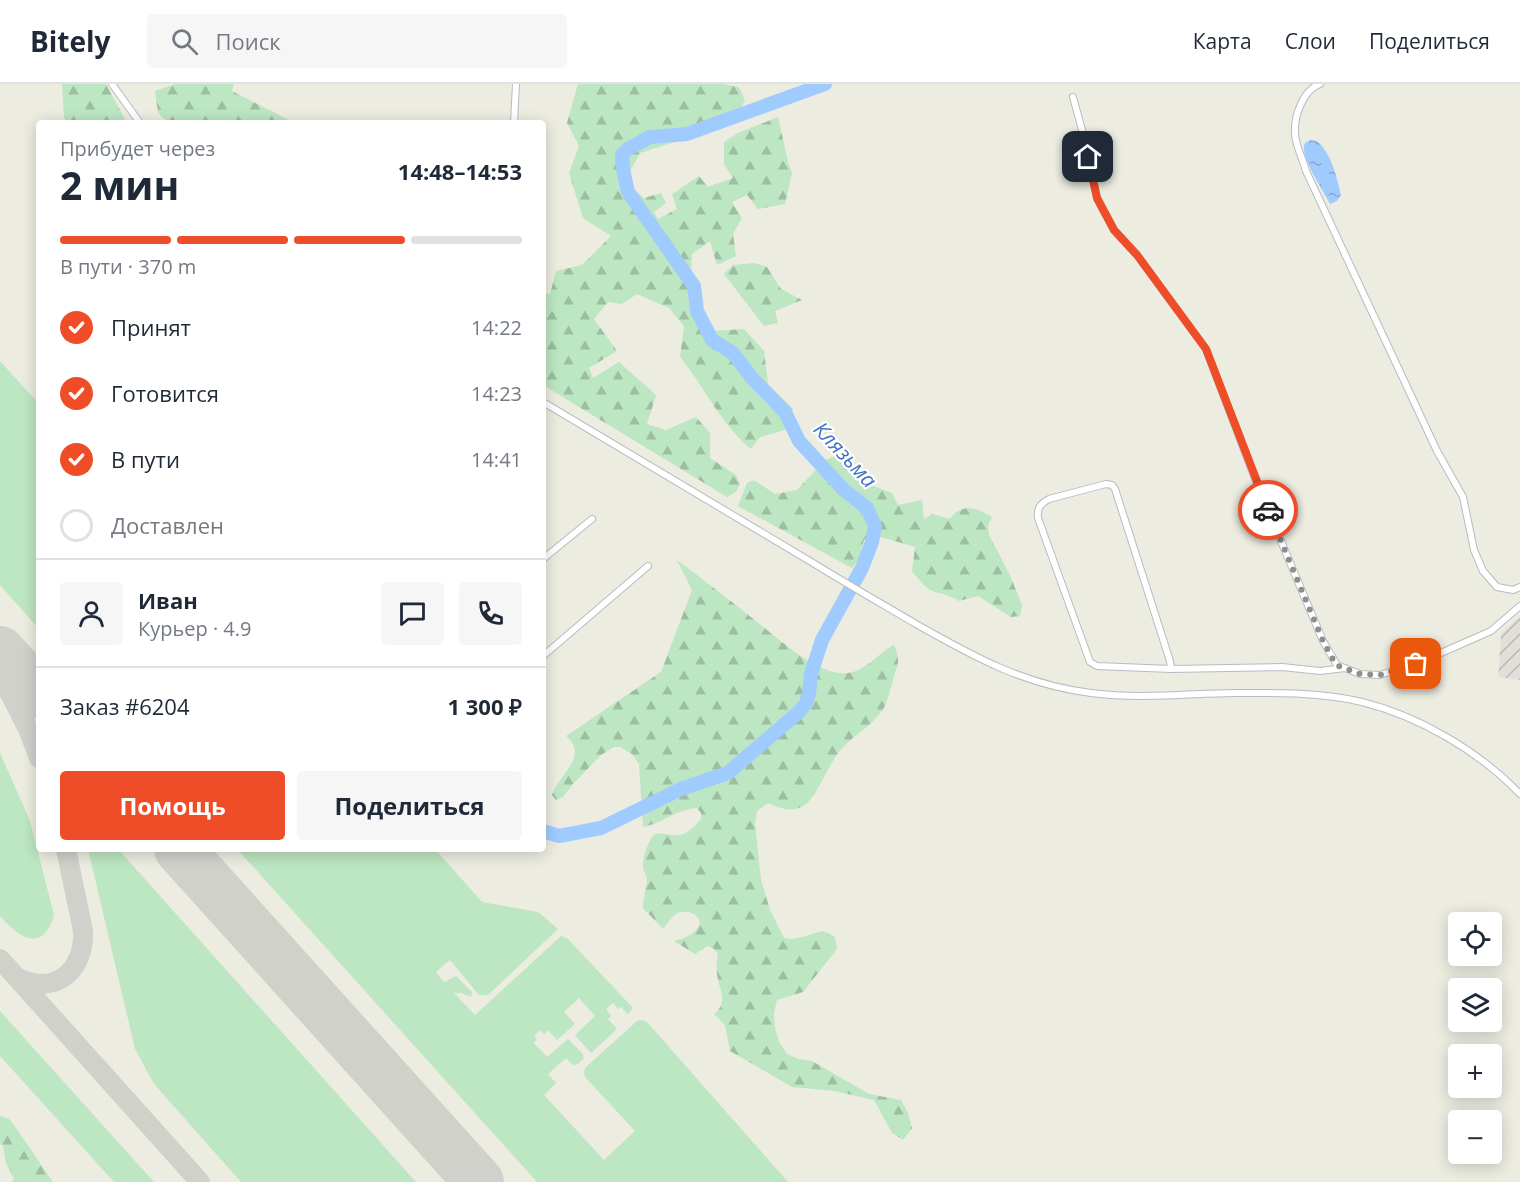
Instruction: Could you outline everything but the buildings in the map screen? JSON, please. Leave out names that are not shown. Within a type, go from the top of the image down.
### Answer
[{"type":"street","points":[[112,84],[138,120]]},
{"type":"street","points":[[514,120],[516,84]]},
{"type":"street","points":[[1320,84],[1312,87],[1300,106],[1294,134],[1306,171],[1437,451],[1463,497],[1474,550],[1483,571],[1497,587],[1513,590],[1520,587]]},
{"type":"street","points":[[1073,97],[1097,198],[1114,230],[1137,255],[1206,349],[1257,484],[1323,641],[1336,665],[1360,674],[1380,675],[1416,664],[1491,631],[1520,606]]},
{"type":"street","points":[[546,404],[977,659],[1038,683],[1091,693],[1121,695],[1235,693],[1321,696],[1363,702],[1430,728],[1460,745],[1488,765],[1520,794]]},
{"type":"street","points":[[1171,669],[1112,485],[1106,484],[1041,503],[1037,509],[1038,518],[1090,662],[1097,666],[1171,669],[1282,667],[1320,671],[1346,668]]},
{"type":"street","points":[[546,557],[592,519]]},
{"type":"street","points":[[546,653],[648,566]]},
{"type":"shaded area","points":[[1520,616],[1520,680],[1498,677],[1501,634]]},
{"type":"green space","points":[[62,84],[106,84],[125,120],[66,120]]},
{"type":"green space","points":[[175,84],[234,84],[232,91],[289,120],[166,120],[158,113],[155,91]]},
{"type":"green space","points":[[578,84],[723,84],[739,87],[745,101],[732,124],[640,153],[630,171],[634,189],[644,198],[661,193],[666,203],[654,212],[658,219],[677,209],[672,194],[699,176],[708,187],[733,178],[724,164],[724,142],[738,133],[778,117],[792,173],[785,204],[758,209],[747,195],[732,202],[742,218],[733,234],[736,256],[717,265],[710,241],[692,254],[690,294],[712,331],[744,329],[764,351],[768,384],[793,409],[788,429],[760,437],[751,449],[740,439],[680,357],[684,326],[669,308],[637,294],[622,304],[608,302],[594,319],[617,351],[589,368],[593,378],[619,362],[656,395],[647,424],[666,430],[696,417],[710,433],[710,458],[736,475],[740,484],[736,492],[727,497],[546,387],[546,293],[550,294],[556,271],[582,265],[611,236],[583,218],[569,173],[579,146],[567,123]]},
{"type":"green space","points":[[754,263],[767,267],[781,289],[802,300],[775,311],[778,323],[764,326],[724,274],[733,265]]},
{"type":"green space","points":[[0,361],[36,401],[36,626],[0,585]]},
{"type":"green space","points":[[843,452],[868,484],[892,493],[898,505],[922,500],[924,519],[932,514],[950,519],[959,510],[970,508],[992,517],[988,525],[989,535],[1010,575],[1022,605],[1020,616],[1011,617],[978,596],[959,601],[928,588],[912,571],[915,547],[874,535],[864,540],[858,561],[852,568],[738,506],[747,483],[754,480],[775,494],[797,490],[824,461]]},
{"type":"green space","points":[[677,560],[817,666],[839,673],[847,673],[862,668],[894,645],[898,655],[898,662],[882,711],[841,750],[807,803],[799,808],[790,809],[768,803],[757,811],[755,824],[761,880],[770,910],[784,938],[799,938],[823,931],[835,937],[837,949],[803,992],[777,1000],[774,1013],[779,1042],[787,1054],[812,1061],[869,1094],[901,1100],[912,1128],[903,1140],[892,1133],[874,1100],[834,1091],[792,1087],[730,1051],[725,1025],[714,1014],[719,1009],[722,1000],[717,971],[718,954],[708,946],[695,954],[674,941],[694,932],[699,926],[698,918],[690,912],[681,912],[676,914],[663,929],[643,908],[647,877],[643,864],[651,839],[656,834],[680,835],[688,832],[701,819],[701,813],[697,808],[681,811],[643,827],[639,764],[632,754],[620,747],[614,747],[601,755],[563,797],[556,800],[552,795],[574,758],[573,743],[566,736],[661,672],[692,590]]},
{"type":"green space","points":[[0,753],[30,821],[36,852],[38,852],[54,915],[44,935],[37,938],[23,936],[0,916]]},
{"type":"green space","points":[[89,852],[121,852],[416,1182],[241,1182],[154,1084],[135,1049]]},
{"type":"green space","points":[[240,852],[438,852],[482,902],[538,912],[558,929],[488,995],[479,995],[450,960],[436,972],[444,982],[456,976],[472,992],[471,997],[454,993],[475,1015],[561,936],[567,938],[633,1008],[628,1014],[621,1007],[618,1009],[613,1003],[606,1009],[611,1016],[608,1019],[617,1029],[591,1053],[575,1035],[595,1016],[579,998],[564,1012],[575,1024],[557,1040],[548,1030],[544,1034],[540,1030],[534,1036],[537,1039],[534,1043],[547,1057],[568,1039],[582,1053],[584,1058],[578,1064],[573,1065],[566,1058],[548,1074],[556,1083],[544,1095],[604,1160],[635,1131],[585,1077],[584,1072],[586,1067],[637,1021],[642,1020],[647,1022],[788,1182],[537,1182]]},
{"type":"green space","points":[[0,1011],[154,1182],[114,1182],[0,1056]]},
{"type":"green space","points":[[0,1116],[9,1119],[14,1125],[53,1182],[12,1182],[14,1178],[6,1163],[3,1146],[0,1143]]},
{"type":"water","points":[[1310,140],[1317,141],[1322,146],[1335,173],[1341,195],[1337,201],[1330,204],[1306,159],[1304,146]]},
{"type":"waterway","name":"Клязьма","points":[[546,832],[559,836],[601,828],[681,789],[728,773],[800,711],[809,694],[811,674],[822,640],[862,568],[872,542],[875,526],[867,508],[844,490],[799,441],[785,412],[752,378],[733,353],[712,340],[697,311],[694,286],[628,192],[623,169],[622,155],[628,149],[650,137],[687,134],[825,84]]},
{"type":"taxiway","points":[[0,674],[36,750]]},
{"type":"taxiway","points":[[17,977],[44,984],[55,982],[73,968],[79,957],[83,931],[67,852]]},
{"type":"taxiway","points":[[0,959],[200,1182]]},
{"type":"runway","points":[[0,651],[36,691]]},
{"type":"runway","points":[[182,852],[479,1182]]},
{"type":"way so far","points":[[1268,510],[1323,641],[1336,665],[1360,674],[1380,675],[1416,664]]},
{"type":"route","points":[[1088,157],[1097,198],[1114,230],[1137,255],[1206,349],[1268,510]]}]
